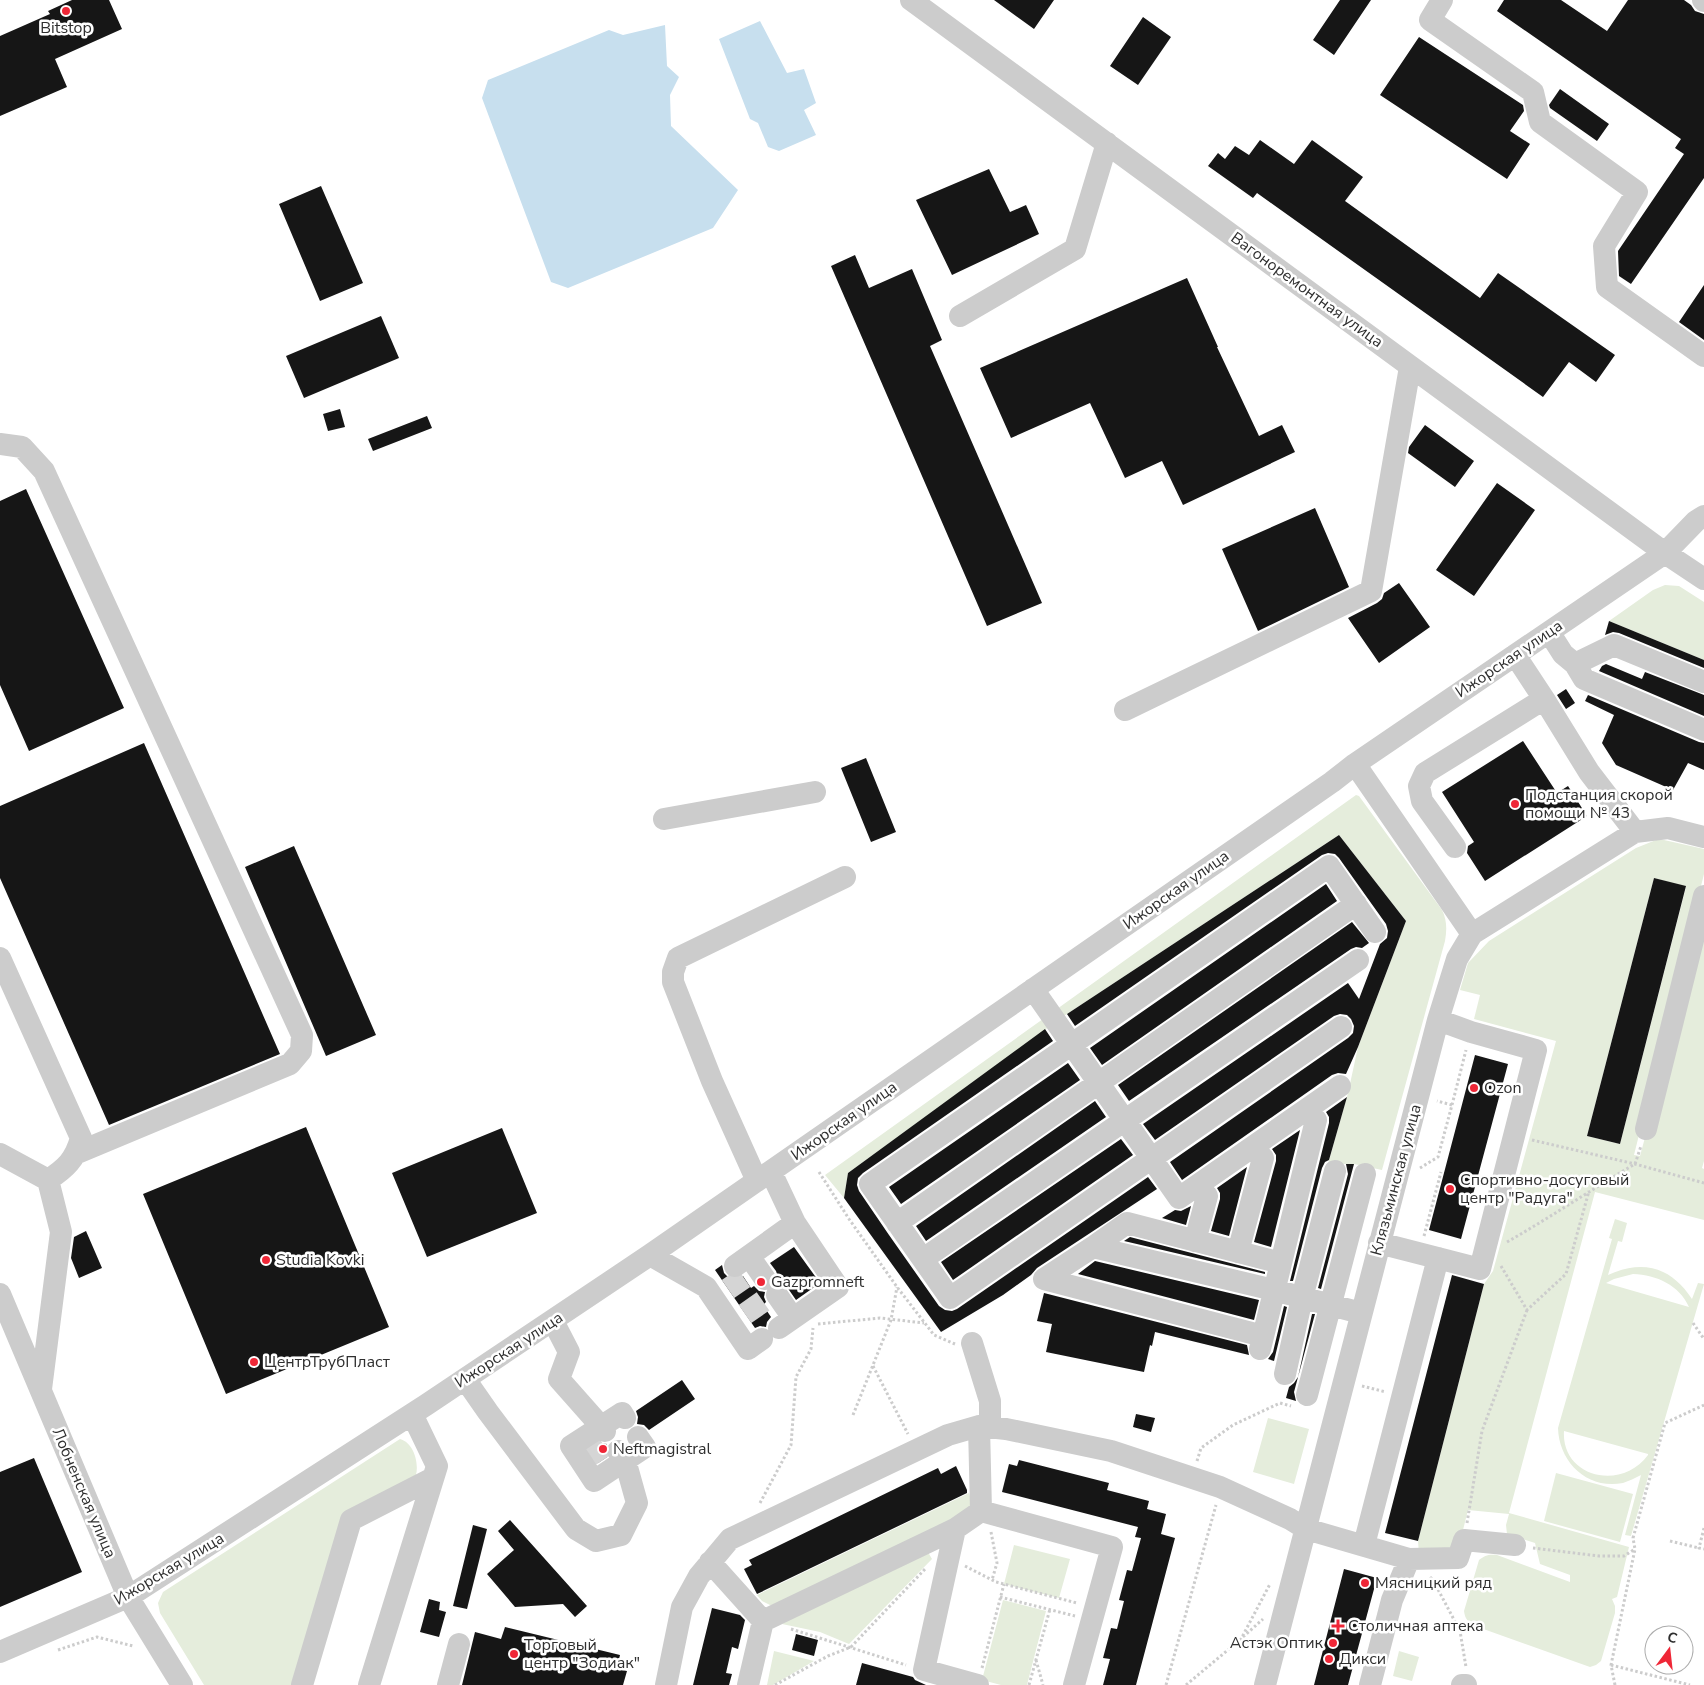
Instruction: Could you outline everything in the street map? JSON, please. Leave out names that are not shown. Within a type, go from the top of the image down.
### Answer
[{"type":"street","name":"Вагоноремонтная улица","points":[[911,0],[1410,367],[1665,553],[1704,579]]},
{"type":"street","points":[[1442,0],[1430,20],[1534,92],[1540,122],[1637,192],[1604,246],[1607,287],[1704,356]]},
{"type":"street","points":[[960,316],[1076,249],[1107,143]]},
{"type":"street","points":[[1125,710],[1371,591],[1410,367]]},
{"type":"street","points":[[0,444],[22,447],[44,471],[302,1035],[301,1052],[290,1064],[77,1153],[61,1171],[48,1180]]},
{"type":"street","name":"Ижорская улица","points":[[0,1652],[128,1597],[553,1321],[1034,989],[1332,782],[1355,764],[1665,553],[1696,521],[1704,516]]},
{"type":"street","points":[[1548,632],[1563,654],[1575,664],[1584,679],[1704,730]]},
{"type":"street","points":[[1575,664],[1614,645],[1704,682]]},
{"type":"street","points":[[1515,655],[1589,772],[1634,832]]},
{"type":"street","points":[[1455,847],[1422,801],[1419,786],[1425,773],[1544,699]]},
{"type":"street","points":[[1355,764],[1472,934]]},
{"type":"street","points":[[664,819],[815,792]]},
{"type":"street","name":"Клязьминская улица","points":[[1265,1685],[1379,1243],[1438,1020],[1457,958],[1472,934],[1634,832],[1668,828],[1704,838]]},
{"type":"street","points":[[1341,1027],[950,1298],[870,1184],[1330,866],[1375,932]]},
{"type":"street","points":[[650,1255],[748,1301],[838,1287],[764,1176],[712,1081],[673,982],[673,972],[678,958],[845,877]]},
{"type":"street","points":[[1646,1129],[1704,896]]},
{"type":"street","points":[[897,1223],[1356,904]]},
{"type":"street","points":[[0,958],[81,1138],[77,1153]]},
{"type":"street","points":[[923,1260],[1358,960]]},
{"type":"street","points":[[1034,989],[1179,1198],[1340,1086]]},
{"type":"street","points":[[1379,1243],[1480,1269],[1488,1250],[1514,1135],[1536,1050],[1471,1032],[1438,1020]]},
{"type":"street","points":[[1281,1263],[1127,1223],[1044,1279],[1262,1342],[1316,1120]]},
{"type":"street","points":[[0,1154],[48,1180],[61,1232],[40,1390]]},
{"type":"street","points":[[1238,1252],[1263,1158]]},
{"type":"street","points":[[1285,1374],[1302,1298],[1335,1171]]},
{"type":"street","points":[[1307,1395],[1365,1174]]},
{"type":"street","points":[[1195,1241],[1207,1196]]},
{"type":"street","points":[[748,1301],[795,1223]]},
{"type":"street","points":[[1093,1247],[1274,1290],[1361,1313]]},
{"type":"street","points":[[1364,1545],[1428,1256]]},
{"type":"street","name":"Лобненская улица","points":[[0,1294],[128,1597],[182,1685]]},
{"type":"street","points":[[553,1321],[569,1352],[559,1379],[595,1434]]},
{"type":"street","points":[[972,1343],[990,1401],[984,1427],[980,1510]]},
{"type":"street","points":[[465,1379],[576,1529],[596,1541],[621,1535],[638,1504],[613,1461]]},
{"type":"street","points":[[625,1418],[622,1413],[595,1434],[571,1446],[594,1481],[613,1461],[645,1447],[638,1437]]},
{"type":"street","points":[[369,1685],[437,1466],[412,1414]]},
{"type":"street","points":[[665,1684],[682,1606],[699,1576],[730,1539],[948,1435],[984,1427],[1006,1429],[1110,1451],[1220,1488],[1290,1519],[1306,1529],[1409,1559],[1458,1558],[1464,1540],[1515,1545]]},
{"type":"street","points":[[302,1685],[351,1520],[433,1478]]},
{"type":"street","points":[[763,1621],[955,1529],[980,1510]]},
{"type":"street","points":[[980,1510],[1112,1547],[1074,1685]]},
{"type":"street","points":[[955,1529],[940,1559],[924,1670],[978,1685]]},
{"type":"street","points":[[1370,1685],[1392,1600],[1409,1559]]},
{"type":"street","points":[[710,1562],[763,1621]]},
{"type":"street","points":[[748,1685],[763,1621]]},
{"type":"street","points":[[448,1685],[459,1644]]},
{"type":"path","points":[[1418,1176],[1420,1167],[1438,1157],[1471,1032]]},
{"type":"path","points":[[1418,1096],[1452,1105]]},
{"type":"path","points":[[1526,1310],[1488,1250],[1542,1222],[1635,1164],[1646,1129]]},
{"type":"path","points":[[1514,1135],[1704,1182]]},
{"type":"path","points":[[819,1172],[849,1219],[934,1335],[959,1346],[972,1343]]},
{"type":"path","points":[[1428,1256],[1441,1172]]},
{"type":"path","points":[[1464,1540],[1482,1431],[1526,1310],[1566,1274],[1589,1191]]},
{"type":"path","points":[[853,1415],[891,1320],[897,1287]]},
{"type":"path","points":[[758,1506],[791,1445],[796,1377],[811,1349],[814,1325],[880,1318],[925,1323]]},
{"type":"path","points":[[1693,1323],[1704,1339]]},
{"type":"path","points":[[873,1366],[917,1450]]},
{"type":"path","points":[[1192,1478],[1201,1448],[1233,1425],[1280,1403]]},
{"type":"path","points":[[1615,1685],[1611,1665],[1635,1549],[1633,1538],[1665,1423],[1704,1405]]},
{"type":"path","points":[[1166,1685],[1220,1488]]},
{"type":"path","points":[[980,1510],[989,1523],[997,1563],[992,1580]]},
{"type":"path","points":[[1699,1548],[1704,1528]]},
{"type":"path","points":[[1670,1541],[1704,1549]]},
{"type":"path","points":[[1515,1545],[1599,1556],[1624,1556],[1635,1549]]},
{"type":"path","points":[[775,1685],[828,1656],[851,1647],[940,1559],[996,1582],[1093,1614]]},
{"type":"path","points":[[1409,1559],[1433,1580],[1460,1631],[1468,1676],[1464,1685]]},
{"type":"path","points":[[1241,1639],[1272,1581]]},
{"type":"path","points":[[978,1685],[1004,1584]]},
{"type":"path","points":[[1000,1597],[1050,1609],[1093,1614]]},
{"type":"path","points":[[1030,1685],[1050,1609]]},
{"type":"path","points":[[1186,1685],[1265,1617]]},
{"type":"path","points":[[763,1621],[924,1670]]},
{"type":"path","points":[[53,1651],[97,1637],[133,1646]]},
{"type":"path","points":[[1036,1659],[1043,1685]]},
{"type":"path","points":[[1611,1665],[1690,1685]]},
{"type":"green space","points":[[1665,585],[1679,586],[1704,602],[1704,660],[1609,621],[1653,590]]},
{"type":"green space","points":[[1356,795],[1359,796],[1442,910],[1446,925],[1445,941],[1382,1170],[1354,1164],[1328,1164],[1348,1093],[1358,1047],[1406,921],[1339,835],[1064,1016],[848,1173],[844,1198],[825,1175]]},
{"type":"green space","points":[[1656,840],[1664,840],[1704,849],[1704,874],[1634,1155],[1640,1156],[1704,919],[1704,1161],[1702,1168],[1704,1169],[1704,1220],[1595,1192],[1509,1513],[1629,1547],[1617,1597],[1612,1599],[1615,1613],[1601,1661],[1590,1667],[1475,1626],[1466,1618],[1464,1611],[1479,1560],[1487,1555],[1497,1555],[1570,1582],[1570,1575],[1540,1564],[1535,1543],[1507,1534],[1506,1525],[1509,1514],[1468,1510],[1459,1546],[1419,1554],[1418,1541],[1484,1284],[1493,1271],[1556,1041],[1474,1019],[1480,995],[1460,990],[1468,963],[1489,941],[1636,848]],"holes":[[[1654,878],[1686,887],[1620,1144],[1587,1136]]]},
{"type":"green space","points":[[1615,1219],[1627,1223],[1622,1242],[1618,1241],[1608,1275],[1633,1268],[1655,1269],[1675,1280],[1692,1299],[1698,1283],[1704,1284],[1631,1536],[1625,1535],[1641,1475],[1623,1483],[1610,1484],[1587,1478],[1577,1471],[1564,1452],[1558,1428],[1612,1239],[1609,1238]],"holes":[[[1633,1274],[1650,1276],[1673,1287],[1685,1299],[1689,1307],[1606,1283]],[[1564,1431],[1648,1454],[1648,1455],[1637,1466],[1623,1473],[1609,1476],[1595,1474],[1582,1469],[1572,1459],[1566,1447]]]},
{"type":"green space","points":[[1268,1418],[1309,1429],[1294,1484],[1253,1472]]},
{"type":"green space","points":[[400,1439],[405,1441],[412,1449],[417,1465],[416,1475],[347,1514],[295,1685],[204,1685],[160,1613],[158,1603],[163,1592]]},
{"type":"green space","points":[[1556,1473],[1633,1494],[1620,1542],[1544,1521]]},
{"type":"green space","points":[[969,1493],[972,1503],[969,1513],[772,1606],[762,1601],[757,1595]]},
{"type":"green space","points":[[1014,1545],[1070,1559],[1059,1598],[1004,1584]]},
{"type":"green space","points":[[925,1547],[932,1559],[849,1644],[820,1632],[782,1624]]},
{"type":"green space","points":[[1003,1600],[1046,1611],[1027,1685],[1001,1685],[982,1680]]},
{"type":"green space","points":[[774,1651],[814,1661],[773,1685],[767,1685]]},
{"type":"green space","points":[[1399,1651],[1419,1657],[1412,1681],[1393,1676]]},
{"type":"water","points":[[760,21],[787,73],[804,69],[816,103],[804,110],[816,135],[779,151],[768,147],[758,123],[750,119],[719,39]]},
{"type":"water","points":[[665,25],[667,66],[679,77],[670,95],[671,126],[738,190],[713,228],[568,288],[551,282],[482,98],[488,80],[609,30],[623,35]]},
{"type":"building","points":[[72,0],[109,0],[122,29],[55,59],[67,87],[0,116],[0,36],[50,14],[48,11]]},
{"type":"building","points":[[994,0],[1054,0],[1034,29]]},
{"type":"building","points":[[1340,0],[1371,0],[1334,55],[1313,40]]},
{"type":"building","points":[[1504,0],[1561,0],[1607,31],[1628,0],[1684,0],[1695,11],[1704,14],[1704,178],[1631,284],[1619,276],[1618,251],[1684,154],[1675,148],[1681,139],[1497,11]]},
{"type":"building","points":[[1143,17],[1171,37],[1138,85],[1110,66]]},
{"type":"building","points":[[1419,37],[1523,105],[1524,111],[1510,131],[1530,144],[1507,179],[1380,95]]},
{"type":"building","points":[[1560,89],[1609,124],[1597,141],[1550,108],[1549,105]]},
{"type":"building","points":[[1260,140],[1294,164],[1312,140],[1363,177],[1345,201],[1480,298],[1498,273],[1615,355],[1596,382],[1569,362],[1543,397],[1257,193],[1253,198],[1208,166],[1218,153],[1225,159],[1235,146],[1249,155]]},
{"type":"building","points":[[989,169],[1010,212],[1026,205],[1039,234],[952,275],[916,200]]},
{"type":"building","points":[[321,186],[363,283],[320,301],[279,204]]},
{"type":"building","points":[[855,255],[869,288],[912,269],[942,340],[930,346],[1042,603],[987,626],[831,266]]},
{"type":"building","points":[[1187,278],[1259,436],[1282,425],[1295,452],[1183,505],[1162,461],[1125,478],[1090,403],[1011,438],[980,368]]},
{"type":"building","points":[[1704,285],[1704,340],[1679,322]]},
{"type":"building","points":[[381,316],[399,358],[304,398],[286,356]]},
{"type":"building","points":[[340,409],[345,427],[328,431],[323,414]]},
{"type":"building","points":[[427,416],[432,428],[373,451],[368,439]]},
{"type":"building","points":[[1425,425],[1474,461],[1455,487],[1408,453],[1409,447]]},
{"type":"building","points":[[1497,483],[1535,510],[1474,596],[1436,570]]},
{"type":"building","points":[[26,489],[124,708],[29,751],[0,685],[0,501]]},
{"type":"building","points":[[1315,508],[1349,587],[1258,631],[1222,549]]},
{"type":"building","points":[[1399,583],[1430,627],[1379,663],[1348,618],[1377,603],[1382,599],[1384,593]]},
{"type":"building","points":[[1609,621],[1704,660],[1704,668],[1619,633],[1613,632],[1605,635]]},
{"type":"building","points":[[1606,664],[1642,679],[1645,672],[1704,695],[1704,716],[1599,671]]},
{"type":"building","points":[[1566,689],[1575,703],[1566,709],[1557,695]]},
{"type":"building","points":[[1588,695],[1704,743],[1704,770],[1688,763],[1673,790],[1616,765],[1602,743],[1614,715],[1585,701]]},
{"type":"building","name":"Подстанция скорой помощи № 43","points":[[1523,741],[1557,793],[1568,786],[1587,816],[1485,881],[1467,853],[1468,846],[1474,842],[1442,792]]},
{"type":"building","points":[[144,743],[280,1054],[109,1125],[0,878],[0,806]]},
{"type":"building","points":[[866,758],[896,832],[871,842],[841,768]]},
{"type":"building","points":[[1339,835],[1406,921],[1346,1074],[1338,1073],[1332,1075],[1182,1180],[1170,1162],[1348,1038],[1353,1033],[1354,1026],[1351,1019],[1347,1015],[1340,1014],[1334,1016],[1155,1140],[1143,1124],[1348,983],[1359,999],[1380,944],[1387,938],[1386,924],[1339,858],[1335,854],[1328,853],[1322,855],[1075,1026],[1067,1014]]},
{"type":"building","points":[[294,846],[376,1035],[326,1056],[245,867]]},
{"type":"building","points":[[1654,878],[1686,886],[1620,1144],[1587,1136]]},
{"type":"building","points":[[1326,884],[1337,901],[1102,1065],[1090,1048]]},
{"type":"building","points":[[1352,922],[1369,943],[1362,948],[1356,947],[1351,949],[1129,1101],[1118,1085]]},
{"type":"building","points":[[1045,1029],[1053,1041],[858,1178],[857,1185],[859,1191],[889,1235],[939,1306],[945,1310],[952,1311],[1148,1177],[1157,1189],[1037,1268],[1031,1275],[1003,1295],[941,1332],[844,1198],[848,1173]]},
{"type":"building","points":[[1475,1055],[1508,1064],[1461,1239],[1429,1230]]},
{"type":"building","points":[[1068,1063],[1080,1080],[901,1204],[889,1187]]},
{"type":"building","points":[[1347,1097],[1329,1160],[1325,1162],[1322,1168],[1293,1281],[1290,1281],[1329,1123],[1329,1117],[1326,1112]]},
{"type":"building","points":[[1095,1101],[1106,1117],[926,1241],[916,1226]]},
{"type":"building","points":[[306,1127],[389,1327],[226,1394],[143,1194]]},
{"type":"building","points":[[502,1128],[537,1213],[427,1257],[392,1173]]},
{"type":"building","points":[[1300,1130],[1271,1247],[1254,1242],[1276,1161],[1276,1155],[1272,1149]]},
{"type":"building","points":[[1121,1139],[1133,1155],[953,1280],[941,1262]]},
{"type":"building","points":[[1346,1164],[1354,1164],[1321,1289],[1318,1288],[1348,1174]]},
{"type":"building","points":[[1247,1167],[1229,1236],[1211,1231],[1220,1199],[1220,1193],[1217,1188]]},
{"type":"building","points":[[1191,1206],[1186,1225],[1162,1218],[1175,1210],[1181,1211]]},
{"type":"building","points":[[86,1231],[102,1268],[79,1278],[71,1258],[74,1237]]},
{"type":"building","points":[[1130,1237],[1265,1272],[1265,1274],[1124,1241]]},
{"type":"building","points":[[794,1247],[820,1283],[796,1300],[783,1283],[777,1282],[776,1271],[770,1263]]},
{"type":"building","points":[[1095,1261],[1259,1300],[1254,1320],[1078,1274]]},
{"type":"building","points":[[722,1265],[724,1273],[729,1278],[736,1279],[743,1276],[751,1288],[754,1286],[759,1291],[765,1292],[766,1302],[763,1305],[771,1317],[766,1327],[760,1326],[755,1328],[715,1270]]},
{"type":"building","points":[[1452,1275],[1484,1284],[1418,1541],[1385,1533]]},
{"type":"building","points":[[1044,1293],[1247,1345],[1249,1355],[1155,1332],[1144,1372],[1046,1352],[1052,1324],[1037,1321]]},
{"type":"building","points":[[1284,1306],[1287,1307],[1274,1361],[1268,1359],[1273,1352]]},
{"type":"building","points":[[1312,1314],[1315,1314],[1294,1392],[1296,1401],[1286,1398],[1289,1387],[1298,1377]]},
{"type":"building","points":[[682,1380],[695,1399],[649,1430],[644,1425],[637,1424],[638,1417],[636,1411]]},
{"type":"building","points":[[1136,1414],[1155,1418],[1151,1432],[1133,1427]]},
{"type":"building","points":[[600,1443],[607,1444],[605,1452],[607,1457],[598,1463],[589,1450]]},
{"type":"building","points":[[34,1458],[82,1572],[0,1607],[0,1472]]},
{"type":"building","points":[[1019,1460],[1109,1483],[1107,1490],[1149,1501],[1147,1509],[1166,1514],[1161,1534],[1175,1538],[1136,1685],[1103,1685],[1110,1659],[1103,1658],[1111,1628],[1117,1629],[1124,1601],[1119,1600],[1127,1570],[1132,1571],[1141,1538],[1135,1537],[1138,1527],[1002,1492],[1009,1464],[1017,1466]]},
{"type":"building","points":[[956,1466],[967,1493],[757,1594],[744,1569],[752,1565],[749,1560],[938,1468],[941,1474]]},
{"type":"building","points":[[510,1520],[587,1606],[575,1617],[563,1604],[515,1607],[487,1574],[514,1550],[498,1531]]},
{"type":"building","points":[[473,1525],[487,1529],[467,1609],[453,1606]]},
{"type":"building","points":[[1344,1569],[1377,1578],[1348,1685],[1314,1685]]},
{"type":"building","points":[[429,1599],[440,1602],[439,1610],[446,1612],[439,1637],[420,1632]]},
{"type":"building","points":[[712,1608],[740,1615],[745,1620],[738,1649],[732,1647],[726,1673],[732,1674],[729,1685],[693,1685]]},
{"type":"building","name":"Торговый центр \"Зодиак\"","points":[[505,1627],[620,1655],[617,1668],[627,1671],[623,1685],[462,1685],[475,1632],[501,1639]]},
{"type":"building","points":[[796,1634],[818,1640],[814,1656],[792,1650]]},
{"type":"building","points":[[862,1663],[913,1677],[915,1680],[926,1685],[856,1685]]},
{"type":"tunnel","points":[[728,1289],[744,1278]]},
{"type":"tunnel","points":[[745,1314],[775,1293]]},
{"type":"tunnel","points":[[589,1443],[602,1462]]},
{"type":"place","name":"Bitstop","points":[[66,11]]},
{"type":"place","name":"Подстанция скорой помощи № 43","points":[[1515,804]]},
{"type":"place","name":"Ozon","points":[[1474,1088]]},
{"type":"place","name":"Спортивно-досуговый центр \"Радуга\"","points":[[1450,1189]]},
{"type":"place","name":"Studia Kovki","points":[[266,1260]]},
{"type":"place","name":"Gazpromneft","points":[[761,1282]]},
{"type":"place","name":"ЦентрТрубПласт","points":[[254,1362]]},
{"type":"place","name":"Neftmagistral","points":[[603,1449]]},
{"type":"place","name":"Мясницкий ряд","points":[[1365,1583]]},
{"type":"place","name":"Столичная аптека","points":[[1338,1626]]},
{"type":"place","name":"Астэк Оптик","points":[[1333,1643]]},
{"type":"place","name":"Торговый центр \"Зодиак\"","points":[[514,1654]]},
{"type":"place","name":"Дикси","points":[[1329,1659]]}]
